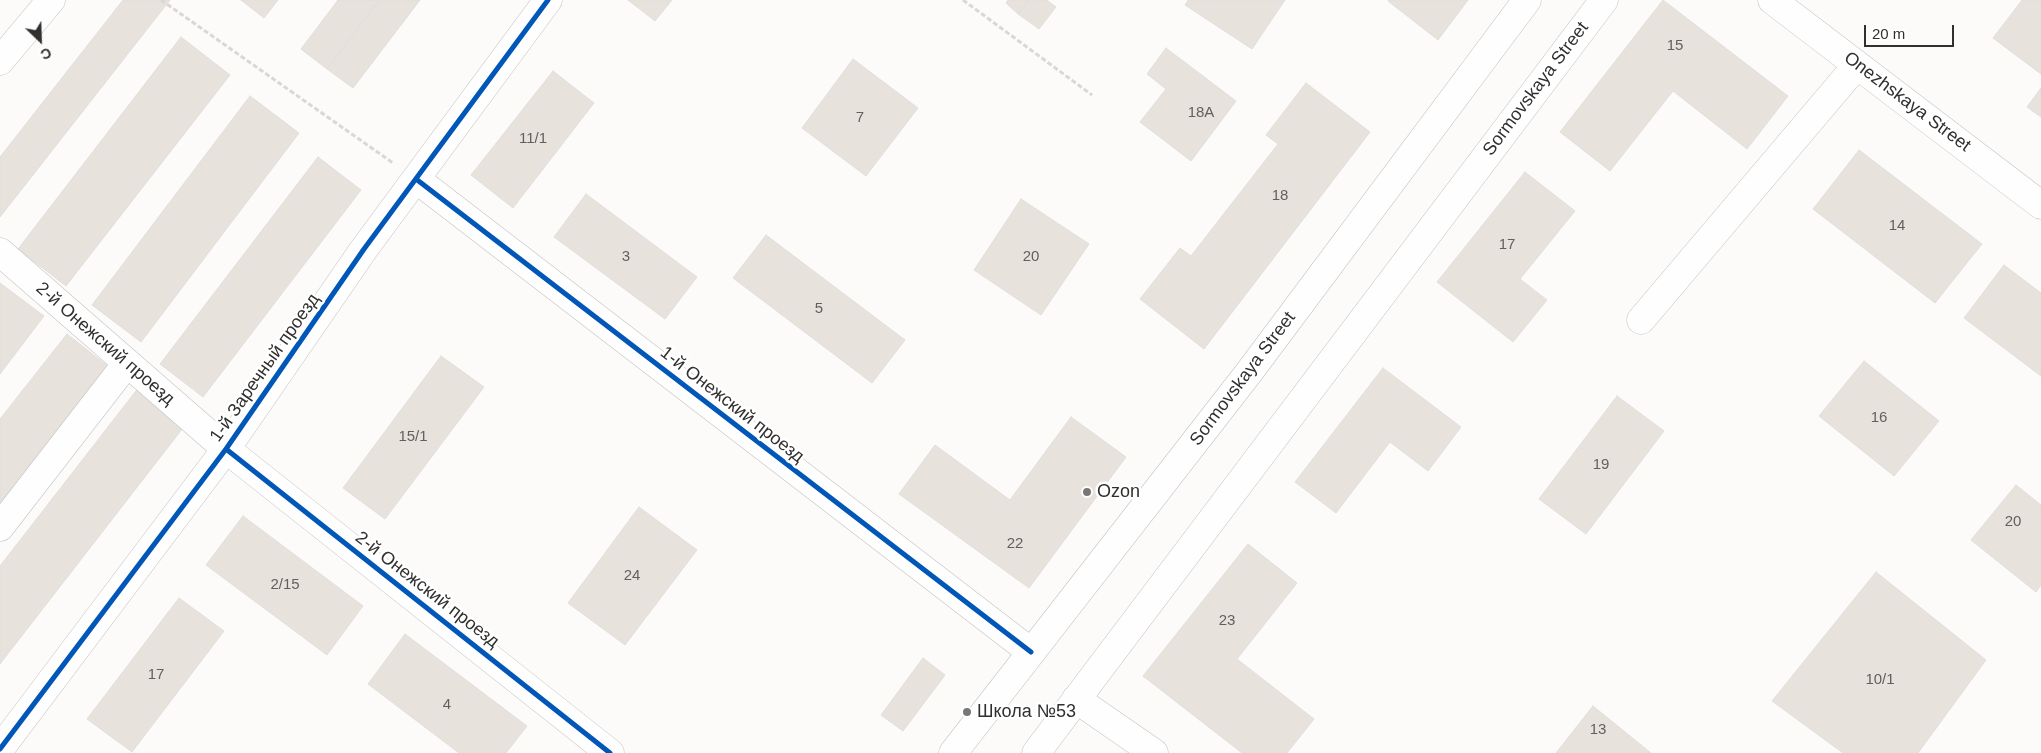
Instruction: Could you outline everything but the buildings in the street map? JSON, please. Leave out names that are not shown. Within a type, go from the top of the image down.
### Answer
[{"type":"main road","points":[[0,61],[51,0]]},
{"type":"main road","name":"1-й Заречный проезд","points":[[0,749],[226,450],[364,249],[548,0]]},
{"type":"main road","name":"Sormovskaya Street","points":[[953,753],[1256,363],[1527,0]]},
{"type":"main road","name":"Sormovskaya Street","points":[[1036,753],[1604,0]]},
{"type":"main road","name":"Onezhskaya Street","points":[[1772,0],[2041,205]]},
{"type":"main road","points":[[1641,320],[1857,65]]},
{"type":"main road","name":"1-й Онежский проезд","points":[[416,179],[1032,652]]},
{"type":"main road","name":"2-й Онежский проезд","points":[[0,252],[226,450],[610,753]]},
{"type":"main road","points":[[0,527],[127,363]]},
{"type":"main road","points":[[1076,699],[1154,753]]},
{"type":"path","points":[[160,0],[416,179]]},
{"type":"path","points":[[963,0],[1092,95]]},
{"type":"cycle path","points":[[0,749],[226,449],[364,249],[548,0]]},
{"type":"cycle path","points":[[416,179],[1031,652]]},
{"type":"cycle path","points":[[226,449],[610,753]]},
{"type":"place","name":"Ozon","points":[[1087,492]]},
{"type":"place","name":"Школа №53","points":[[967,712]]}]
